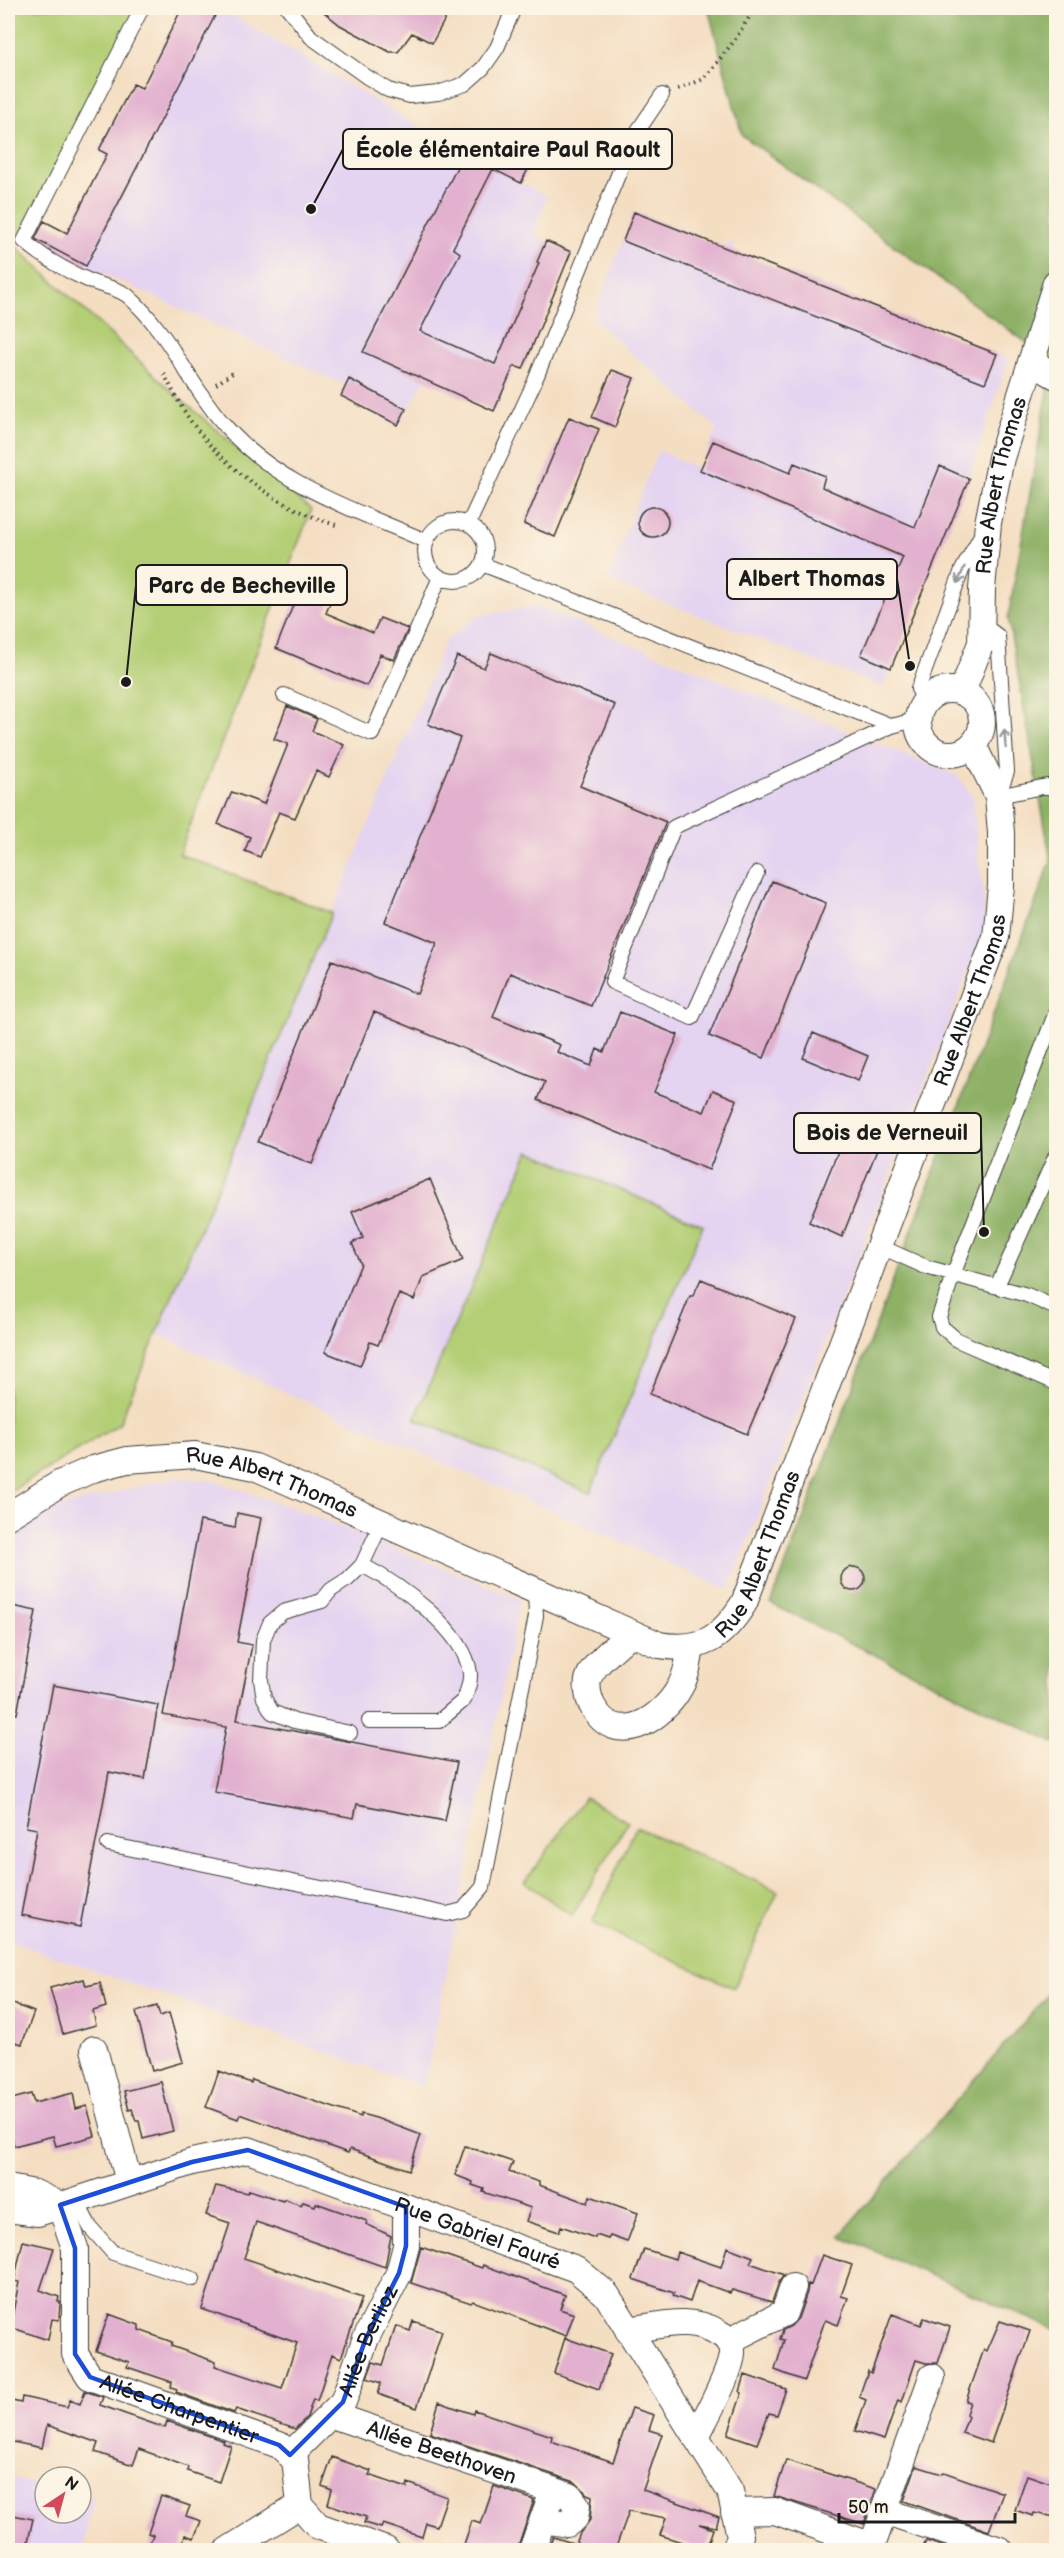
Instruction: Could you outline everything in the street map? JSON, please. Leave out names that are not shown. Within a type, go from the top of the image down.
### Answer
[{"type":"street","name":"Rue Albert Thomas","points":[[962,693],[981,643],[988,523],[1001,458],[1056,283]]},
{"type":"street","points":[[1031,362],[1056,376]]},
{"type":"street","points":[[942,691],[962,693],[978,706],[982,726],[973,745],[955,754],[936,752],[922,738],[922,710],[942,691]]},
{"type":"street","name":"Rue Albert Thomas","points":[[8,1516],[59,1484],[93,1469],[127,1460],[195,1455],[255,1467],[659,1645],[674,1648],[691,1647],[707,1642],[720,1634],[731,1623],[744,1603],[996,937],[1001,886],[998,796],[973,745]]},
{"type":"street","points":[[630,1634],[601,1661],[588,1678],[589,1700],[598,1717],[612,1727],[630,1728],[651,1720],[680,1687],[687,1671],[691,1647]]},
{"type":"street","points":[[94,2049],[129,2182]]},
{"type":"street","name":"Rue Gabriel Fauré","points":[[8,2209],[39,2213],[192,2162],[248,2150],[576,2269],[606,2294],[730,2491],[740,2536],[735,2550]]},
{"type":"street","points":[[8,2188],[68,2202]]},
{"type":"street","name":"Allée Charpentier","points":[[68,2202],[75,2248],[75,2354],[90,2377],[279,2445],[290,2455]]},
{"type":"street","name":"Allée Berlioz","points":[[290,2455],[343,2402],[366,2338],[399,2273],[406,2246],[406,2207]]},
{"type":"street","points":[[728,2341],[784,2313],[793,2287]]},
{"type":"street","points":[[628,2330],[688,2322],[708,2326],[728,2341],[732,2350],[729,2367],[696,2437]]},
{"type":"street","points":[[734,2512],[775,2511],[872,2546],[932,2377]]},
{"type":"street","name":"Allée Beethoven","points":[[332,2415],[552,2490],[532,2550]]},
{"type":"street","points":[[290,2455],[295,2459],[300,2505],[318,2526],[386,2550]]},
{"type":"street","points":[[228,2550],[300,2505]]},
{"type":"street","points":[[884,2511],[1000,2550]]},
{"type":"lane","points":[[142,8],[24,241],[43,257],[90,281],[126,294],[152,320],[201,394],[229,430],[263,463],[291,480],[426,541]]},
{"type":"lane","points":[[288,8],[311,37],[388,90],[410,96],[438,93],[465,84],[483,68],[497,48],[514,8]]},
{"type":"lane","points":[[469,523],[534,383],[633,138],[662,95]]},
{"type":"lane","points":[[459,520],[469,523],[476,529],[485,546],[482,564],[476,572],[459,581],[440,577],[427,561],[426,541],[439,525],[459,520]]},
{"type":"lane","points":[[757,873],[692,1018],[612,982],[674,827],[922,710],[918,689],[962,570],[988,523]]},
{"type":"lane","points":[[482,564],[892,726]]},
{"type":"lane","points":[[284,695],[372,734],[440,577]]},
{"type":"lane","points":[[982,624],[998,636],[1008,772],[998,796]]},
{"type":"lane","points":[[998,796],[1047,786],[1056,790]]},
{"type":"lane","points":[[1056,1012],[953,1275],[939,1317],[942,1327],[957,1340],[1056,1383]]},
{"type":"lane","points":[[997,1286],[1056,1155]]},
{"type":"lane","points":[[879,1246],[926,1268],[1026,1294],[1056,1308]]},
{"type":"lane","points":[[350,1733],[294,1721],[272,1712],[264,1698],[260,1658],[262,1640],[270,1623],[283,1612],[322,1600],[331,1590],[348,1579],[362,1565],[382,1522]]},
{"type":"lane","points":[[362,1565],[383,1576],[409,1595],[450,1633],[462,1652],[470,1672],[465,1700],[439,1721],[369,1721]]},
{"type":"lane","points":[[108,1844],[447,1914],[463,1910],[483,1887],[536,1616],[535,1591]]},
{"type":"lane","points":[[68,2202],[113,2253],[193,2279]]},
{"type":"path","points":[[662,95],[705,79],[734,41],[755,8]]},
{"type":"highlighted area","points":[[248,2150],[406,2207],[406,2246],[399,2273],[366,2338],[343,2402],[290,2455],[279,2445],[90,2377],[75,2354],[75,2248],[60,2205],[192,2162]]},
{"type":"shaded area","points":[[177,8],[220,8],[464,153],[472,138],[529,167],[521,183],[547,197],[534,233],[571,252],[523,369],[514,366],[494,411],[425,380],[398,425],[341,396],[345,385],[86,265],[33,238],[42,220],[67,232],[107,155],[99,150],[133,84],[142,88],[181,10]]},
{"type":"shaded area","points":[[634,212],[726,248],[729,242],[734,244],[733,251],[1008,360],[969,479],[883,687],[607,580],[658,450],[700,470],[717,428],[593,319]]},
{"type":"shaded area","points":[[536,606],[958,776],[973,797],[986,926],[729,1590],[156,1334],[445,642],[478,616]]},
{"type":"shaded area","points":[[166,1479],[214,1481],[313,1515],[520,1599],[424,2087],[8,1940],[8,1557],[13,1554],[8,1534],[58,1508]]},
{"type":"shaded area","points":[[8,2477],[33,2483],[33,2525],[88,2525],[82,2550],[8,2550]]},
{"type":"green space","points":[[8,8],[146,8],[14,245],[178,397],[311,510],[179,854],[332,913],[119,1424],[8,1493]]},
{"type":"green space","points":[[708,8],[1056,8],[1056,1744],[771,1604],[1051,861],[1008,618],[1053,362],[742,135]]},
{"type":"green space","points":[[529,1151],[703,1225],[590,1493],[415,1419]]},
{"type":"green space","points":[[585,1797],[628,1822],[572,1916],[525,1882]]},
{"type":"green space","points":[[636,1827],[778,1891],[734,1988],[592,1923]]},
{"type":"green space","points":[[1056,1985],[1056,2330],[840,2236]]},
{"type":"building","points":[[182,8],[219,8],[86,266],[35,239],[44,221],[67,233],[107,154],[99,150],[133,84],[142,88]]},
{"type":"building","points":[[319,8],[451,8],[432,43],[412,33],[398,52],[390,52],[340,25]]},
{"type":"building","points":[[472,138],[529,167],[521,183],[493,169],[453,248],[460,253],[420,331],[495,364],[539,263],[537,262],[546,241],[571,252],[523,369],[514,366],[494,411],[363,352]]},
{"type":"building","points":[[634,212],[997,354],[985,383],[623,241]]},
{"type":"building","points":[[612,370],[634,378],[615,427],[592,417]]},
{"type":"building","points":[[349,379],[406,409],[398,425],[341,396]]},
{"type":"building","points":[[569,417],[599,429],[555,537],[524,524]]},
{"type":"building","points":[[713,441],[790,473],[794,463],[825,476],[822,487],[915,527],[940,466],[969,479],[891,668],[861,655],[903,557],[700,470]]},
{"type":"building","points":[[653,507],[664,511],[668,522],[664,533],[653,537],[642,533],[638,522],[642,511]]},
{"type":"building","points":[[302,583],[333,596],[326,613],[373,633],[380,618],[408,629],[394,660],[380,654],[367,686],[276,648]]},
{"type":"building","points":[[491,653],[615,705],[580,786],[666,822],[591,1006],[510,973],[493,1017],[560,1045],[557,1052],[591,1066],[597,1049],[604,1052],[620,1012],[678,1035],[654,1092],[704,1112],[713,1090],[737,1100],[709,1170],[538,1100],[545,1082],[374,1012],[312,1164],[258,1142],[332,960],[417,994],[437,943],[385,922],[460,738],[428,724],[457,656],[484,668]]},
{"type":"building","points":[[287,706],[317,719],[312,731],[344,745],[329,777],[316,771],[295,818],[279,812],[260,857],[245,851],[250,837],[218,824],[232,792],[264,804],[288,744],[274,739]]},
{"type":"building","points":[[772,881],[826,903],[764,1058],[709,1036]]},
{"type":"building","points":[[813,1033],[868,1056],[858,1081],[803,1058]]},
{"type":"building","points":[[850,1122],[883,1135],[842,1237],[809,1222]]},
{"type":"building","points":[[430,1179],[463,1260],[423,1277],[414,1300],[399,1294],[378,1345],[370,1342],[360,1366],[325,1352],[361,1264],[352,1243],[363,1238],[352,1212]]},
{"type":"building","points":[[701,1279],[796,1319],[747,1434],[650,1394],[690,1296],[693,1296]]},
{"type":"building","points":[[237,1513],[261,1518],[237,1642],[252,1645],[237,1720],[457,1762],[445,1821],[357,1804],[354,1818],[214,1792],[226,1727],[163,1715],[200,1521],[235,1528]]},
{"type":"building","points":[[853,1567],[862,1570],[865,1579],[862,1588],[853,1591],[844,1588],[841,1579],[844,1570]]},
{"type":"building","points":[[8,1605],[36,1611],[17,1714],[8,1713]]},
{"type":"building","points":[[53,1685],[158,1705],[145,1779],[109,1772],[80,1927],[21,1915],[37,1829],[26,1827]]},
{"type":"building","points":[[84,1979],[86,1986],[100,1983],[106,2007],[93,2011],[96,2025],[63,2034],[50,1988]]},
{"type":"building","points":[[8,2002],[34,2012],[22,2044],[8,2040]]},
{"type":"building","points":[[157,2006],[160,2016],[169,2013],[183,2062],[152,2071],[136,2012]]},
{"type":"building","points":[[219,2071],[361,2117],[361,2114],[376,2118],[421,2135],[409,2170],[350,2149],[348,2153],[240,2114],[238,2119],[206,2107]]},
{"type":"building","points":[[161,2082],[173,2131],[143,2139],[139,2121],[136,2121],[132,2109],[129,2110],[124,2091]]},
{"type":"building","points":[[73,2093],[76,2109],[87,2106],[95,2136],[56,2146],[53,2136],[14,2146],[8,2122],[8,2100],[31,2094],[34,2103]]},
{"type":"building","points":[[465,2146],[513,2162],[509,2172],[539,2182],[539,2185],[588,2203],[590,2196],[638,2213],[627,2242],[610,2236],[608,2239],[596,2235],[595,2238],[561,2226],[559,2232],[526,2221],[531,2208],[483,2192],[484,2189],[472,2185],[473,2182],[455,2175]]},
{"type":"building","points":[[216,2186],[247,2193],[249,2190],[301,2205],[303,2202],[315,2206],[316,2203],[367,2221],[366,2224],[391,2236],[385,2267],[256,2222],[244,2258],[362,2298],[341,2358],[332,2354],[317,2401],[313,2399],[307,2417],[295,2429],[236,2409],[234,2413],[176,2392],[177,2389],[171,2387],[172,2382],[127,2367],[129,2362],[96,2351],[109,2314],[139,2325],[139,2330],[172,2342],[171,2346],[216,2362],[215,2366],[282,2388],[297,2343],[202,2309],[230,2223],[206,2215]]},
{"type":"building","points":[[23,2241],[54,2248],[40,2290],[59,2297],[58,2302],[60,2302],[59,2320],[52,2319],[48,2340],[10,2327],[19,2282],[14,2281]]},
{"type":"building","points":[[421,2247],[482,2268],[483,2265],[565,2295],[560,2309],[574,2314],[566,2336],[473,2301],[471,2303],[411,2283]]},
{"type":"building","points":[[727,2247],[753,2257],[750,2263],[784,2275],[772,2302],[732,2290],[730,2293],[697,2281],[690,2302],[673,2296],[674,2293],[633,2279],[644,2249],[675,2259],[677,2252],[721,2267]]},
{"type":"building","points":[[822,2255],[852,2265],[841,2296],[848,2298],[838,2325],[825,2320],[804,2381],[775,2370],[784,2340],[780,2339],[783,2330],[791,2326],[798,2318],[808,2284],[811,2285]]},
{"type":"building","points":[[892,2314],[921,2325],[924,2318],[950,2327],[938,2363],[916,2360],[902,2402],[898,2400],[884,2440],[855,2431],[866,2400],[859,2397],[868,2371],[871,2373]]},
{"type":"building","points":[[413,2321],[442,2331],[417,2408],[378,2394],[381,2383],[367,2378],[373,2362],[383,2365],[396,2326],[410,2331]]},
{"type":"building","points":[[1000,2321],[1030,2331],[991,2443],[962,2433],[970,2402],[966,2401],[984,2349],[987,2351]]},
{"type":"building","points":[[565,2338],[611,2354],[599,2389],[554,2373]]},
{"type":"building","points":[[745,2375],[786,2389],[777,2415],[769,2413],[757,2444],[728,2434],[742,2393],[740,2392]]},
{"type":"building","points":[[85,2391],[103,2397],[100,2405],[165,2428],[167,2421],[224,2441],[223,2443],[231,2446],[219,2482],[187,2471],[188,2467],[139,2449],[133,2465],[95,2452],[98,2443],[47,2425],[42,2448],[8,2441],[8,2400],[21,2403],[22,2397],[67,2407],[70,2400],[80,2404]]},
{"type":"building","points":[[439,2402],[473,2414],[474,2410],[552,2436],[551,2441],[613,2462],[632,2408],[654,2415],[649,2430],[662,2434],[643,2490],[719,2517],[716,2527],[699,2524],[713,2529],[706,2550],[660,2535],[666,2518],[629,2511],[615,2550],[548,2550],[553,2537],[576,2544],[580,2533],[590,2520],[592,2496],[575,2482],[430,2433]]},
{"type":"building","points":[[332,2457],[371,2471],[369,2475],[407,2488],[408,2483],[447,2497],[437,2526],[426,2523],[422,2537],[383,2524],[381,2528],[364,2523],[366,2517],[328,2504],[332,2490],[322,2486]]},
{"type":"building","points":[[786,2460],[876,2489],[864,2524],[774,2496]]},
{"type":"building","points":[[916,2466],[942,2474],[944,2472],[1003,2493],[989,2531],[904,2501]]},
{"type":"building","points":[[1027,2475],[1056,2485],[1056,2517],[1034,2513],[1033,2516],[1015,2510]]},
{"type":"building","points":[[494,2486],[534,2500],[517,2550],[462,2550],[472,2521],[481,2524]]},
{"type":"building","points":[[161,2496],[190,2506],[186,2516],[201,2521],[194,2538],[185,2535],[180,2550],[147,2550],[153,2535],[148,2533]]},
{"type":"building","points":[[8,2514],[33,2519],[26,2550],[8,2550]]},
{"type":"building","points":[[926,2541],[954,2550],[922,2550]]},
{"type":"place","name":"École élémentaire Paul Raoult","points":[[311,209]]},
{"type":"place","name":"Albert Thomas","points":[[910,666]]},
{"type":"place","name":"Parc de Becheville","points":[[126,682]]},
{"type":"place","name":"Bois de Verneuil","points":[[984,1232]]}]
